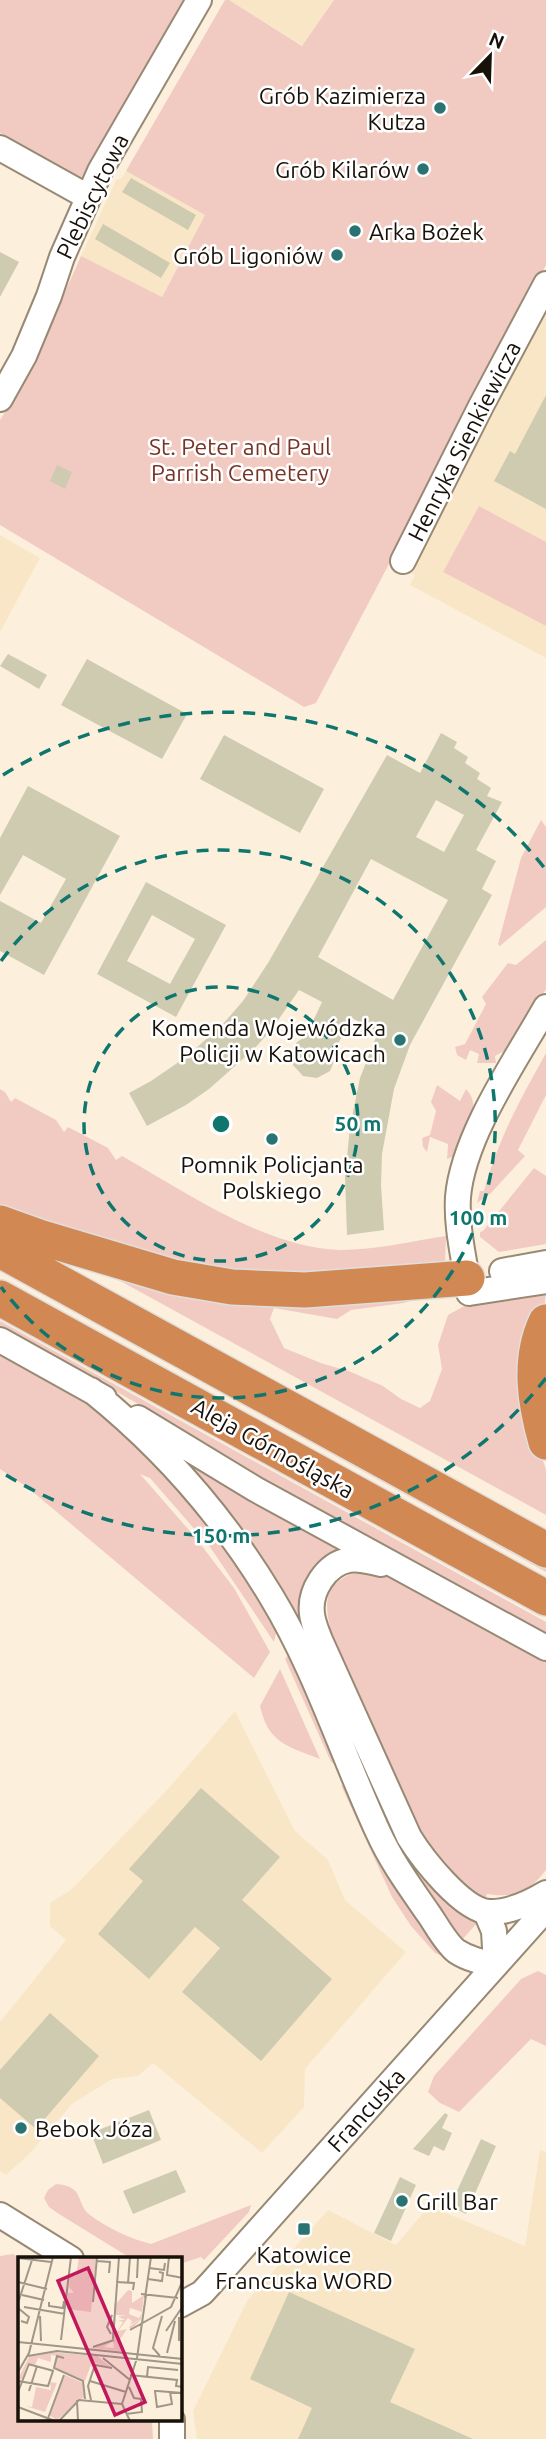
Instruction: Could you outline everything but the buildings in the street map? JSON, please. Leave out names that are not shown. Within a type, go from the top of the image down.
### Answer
[{"type":"highway","points":[[0,1223],[173,1278],[232,1287],[305,1290],[467,1278]]},
{"type":"highway","name":"Aleja Górnośląska","points":[[0,1250],[546,1550]]},
{"type":"highway","name":"Aleja Górnośląska","points":[[0,1298],[546,1598]]},
{"type":"highway","points":[[546,1322],[536,1351],[534,1385],[546,1441]]},
{"type":"street","name":"Plebiscytowa","points":[[0,399],[24,356],[88,197],[199,0]]},
{"type":"street","points":[[0,148],[88,197]]},
{"type":"street","name":"Henryka Sienkiewicza","points":[[403,561],[546,284]]},
{"type":"street","points":[[546,1007],[477,1133],[463,1171],[458,1209],[469,1293],[546,1281]]},
{"type":"street","points":[[467,1278],[546,1263]]},
{"type":"street","points":[[0,1340],[91,1390],[256,1489],[546,1648]]},
{"type":"street","points":[[91,1390],[169,1461],[230,1537],[271,1596],[313,1679],[378,1834],[407,1884],[455,1950],[464,2000]]},
{"type":"street","points":[[401,1569],[346,1560],[327,1572],[321,1579],[312,1601],[312,1614],[320,1640],[409,1837],[421,1857],[451,1889],[521,1937]]},
{"type":"street","points":[[486,1912],[514,1908],[546,1893]]},
{"type":"street","name":"Francuska","points":[[182,2304],[202,2293],[546,1909]]},
{"type":"street","points":[[455,1950],[474,1960],[496,1965],[494,1931],[486,1912]]},
{"type":"street","points":[[0,2215],[68,2257]]},
{"type":"shaded area","points":[[229,0],[334,0],[303,46]]},
{"type":"shaded area","points":[[126,171],[205,215],[161,298],[81,256],[116,180],[122,178]]},
{"type":"shaded area","points":[[546,298],[546,658],[410,585],[415,575],[402,568]]},
{"type":"shaded area","points":[[0,535],[40,558],[0,632]]},
{"type":"shaded area","points":[[235,1711],[295,1831],[328,1860],[345,1900],[406,1952],[305,2069],[304,2107],[262,2153],[153,2063],[138,2076],[112,2079],[72,2104],[29,2154],[6,2175],[0,2171],[0,2022],[66,1940],[50,1926],[50,1903],[72,1889],[168,1789]]},
{"type":"shaded area","points":[[540,2150],[546,2152],[546,2439],[197,2439],[193,2411],[247,2301],[328,2210],[396,2245],[429,2206],[525,2246]]},
{"type":"green space","points":[[0,0],[183,0],[81,178],[0,133]]},
{"type":"green space","name":"St. Peter and Paul Parrish Cemetery","points":[[225,0],[302,46],[334,0],[546,0],[546,265],[316,703],[304,707],[0,525],[0,420],[27,377],[81,256],[162,297],[205,215],[126,171]]},
{"type":"green space","points":[[479,506],[546,542],[546,626],[443,572]]},
{"type":"green space","points":[[541,820],[546,827],[546,907],[500,946],[498,944],[521,858]]},
{"type":"green space","points":[[546,940],[546,989],[506,1058],[502,1052],[495,1056],[496,1063],[477,1063],[479,1054],[470,1050],[466,1060],[457,1055],[455,1047],[465,1044],[486,1004],[482,997],[508,963],[516,965]]},
{"type":"green space","points":[[546,1053],[546,1095],[518,1150],[525,1156],[491,1193],[477,1203],[510,1120]]},
{"type":"green space","points":[[437,1085],[460,1101],[466,1089],[473,1104],[471,1121],[457,1155],[447,1159],[448,1144],[430,1137],[427,1152],[423,1147],[422,1138],[430,1135],[436,1111],[431,1102]]},
{"type":"green space","points":[[0,1089],[11,1102],[15,1098],[56,1120],[64,1132],[68,1127],[108,1148],[116,1160],[122,1156],[255,1229],[312,1247],[340,1250],[380,1247],[446,1236],[445,1263],[440,1269],[215,1274],[0,1208]]},
{"type":"green space","points":[[534,1168],[546,1176],[546,1244],[499,1252],[480,1237],[480,1232]]},
{"type":"green space","points":[[0,1264],[546,1564],[546,1572],[0,1271]]},
{"type":"green space","points":[[113,1277],[454,1288],[404,1303],[351,1310],[337,1319],[274,1308],[270,1319],[284,1348],[383,1386],[420,1408],[430,1401],[442,1369],[438,1345],[448,1315],[468,1304],[546,1290],[533,1429],[546,1470],[546,1515]]},
{"type":"green space","points":[[0,1321],[546,1622],[546,1633],[255,1476],[133,1401],[0,1327]]},
{"type":"green space","points":[[0,1352],[103,1410],[206,1517],[277,1628],[274,1642],[210,1547],[150,1478],[140,1474],[195,1537],[234,1588],[270,1652],[254,1678],[27,1487],[0,1469]]},
{"type":"green space","points":[[190,1464],[343,1550],[322,1561],[308,1574],[301,1591],[299,1615],[373,1784],[477,1923],[461,1941],[410,1869],[384,1818],[291,1611],[248,1539]]},
{"type":"green space","points":[[360,1572],[378,1577],[381,1572],[546,1662],[546,1870],[527,1889],[506,1895],[487,1894],[486,1899],[468,1892],[417,1834],[325,1628],[330,1626],[327,1606],[331,1590],[342,1579]]},
{"type":"green space","points":[[290,1653],[339,1763],[331,1762],[285,1659]]},
{"type":"green space","points":[[280,1669],[320,1759],[281,1742],[268,1728],[260,1706]]},
{"type":"green space","points":[[341,1785],[346,1788],[444,1954],[435,1953],[411,1926],[392,1897]]},
{"type":"green space","points":[[538,1971],[546,1975],[546,2046],[531,2039],[459,2112],[440,2103],[428,2092],[434,2076],[521,1979]]},
{"type":"green space","points":[[56,2184],[72,2188],[79,2196],[85,2211],[97,2220],[151,2244],[251,2205],[249,2212],[204,2260],[201,2257],[182,2263],[182,2257],[129,2257],[49,2207],[44,2198],[48,2190]]},
{"type":"green space","points":[[13,2254],[18,2257],[18,2422],[152,2422],[153,2439],[0,2439],[0,2256]]},
{"type":"place","name":"Grób Kazimierza Kutza","points":[[440,108]]},
{"type":"place","name":"Grób Kilarów","points":[[423,169]]},
{"type":"place","name":"Arka Bożek","points":[[355,231]]},
{"type":"place","name":"Grób Ligoniów","points":[[337,255]]},
{"type":"place","name":"Komenda Wojewódzka Policji w Katowicach","points":[[400,1040]]},
{"type":"place","name":"Pomnik Policjanta Polskiego","points":[[272,1139]]},
{"type":"place","name":"Bebok Józa","points":[[21,2128]]},
{"type":"place","name":"Grill Bar","points":[[402,2201]]},
{"type":"place","name":"Katowice Francuska WORD","points":[[304,2229]]}]
